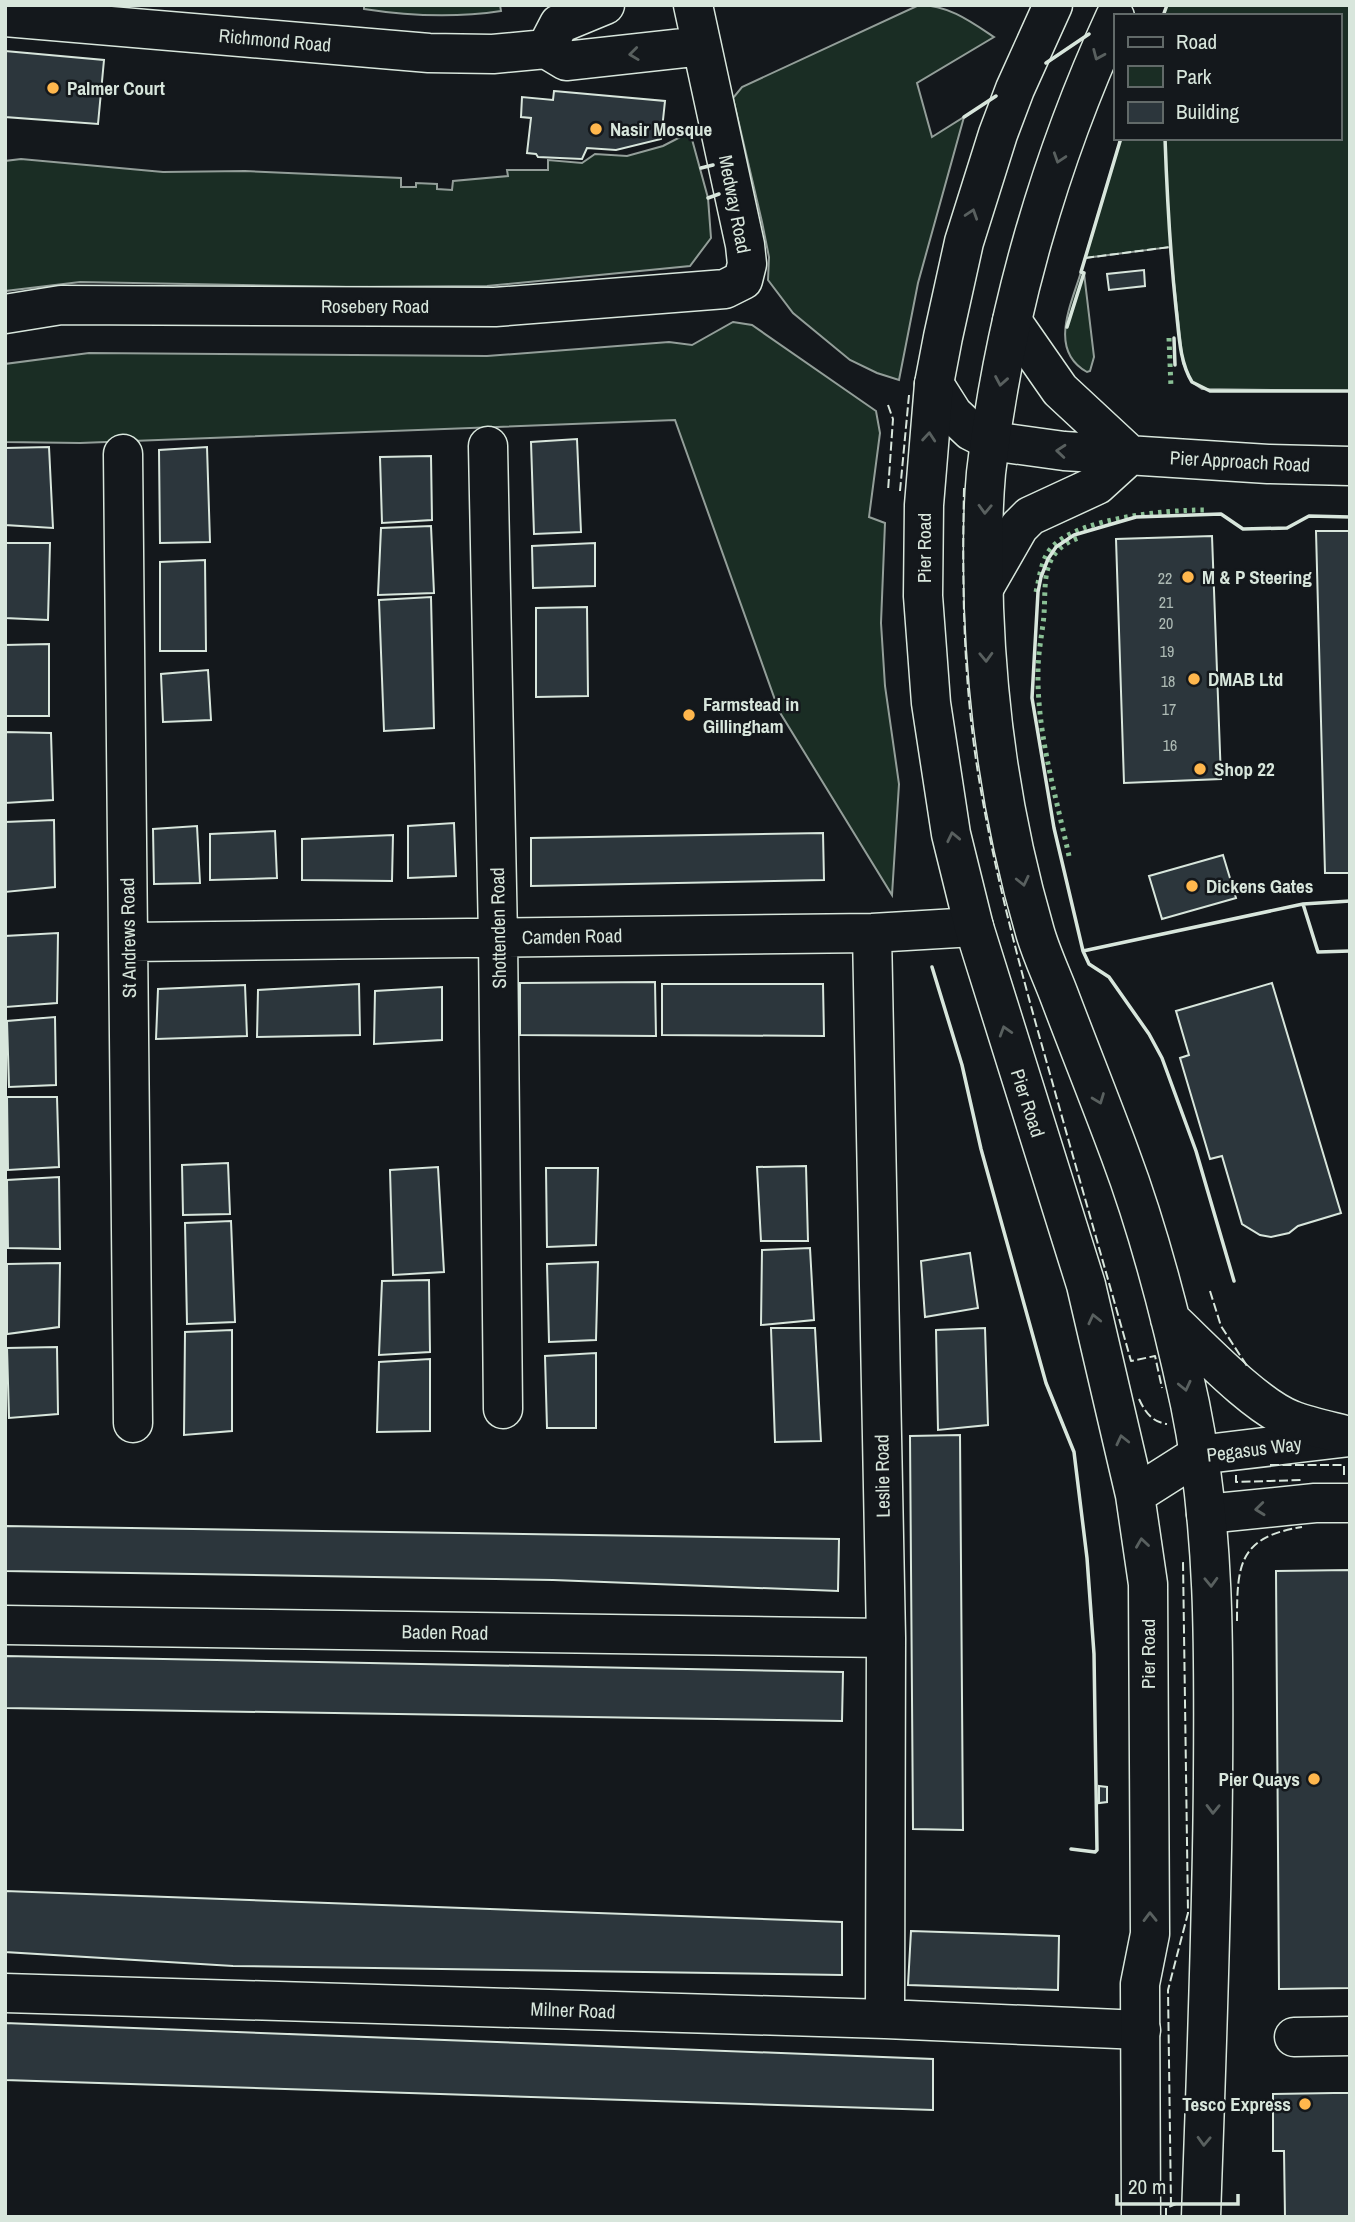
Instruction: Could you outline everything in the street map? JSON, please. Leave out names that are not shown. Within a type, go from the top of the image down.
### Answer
[{"type":"street","points":[[546,49],[559,24],[605,5]]},
{"type":"street","name":"Medway Road","points":[[693,5],[745,244],[747,264],[743,280]]},
{"type":"street","name":"Pier Road","points":[[1053,5],[1015,89],[964,242],[934,384],[923,526],[923,596],[931,703],[951,834],[974,927],[1086,1285],[1135,1495],[1148,1584],[1150,1934],[1140,1984],[1141,2217]]},
{"type":"street","name":"Richmond Road","points":[[5,17],[429,53],[493,54],[546,49],[566,61],[702,46]]},
{"type":"street","points":[[1114,22],[1082,94],[1062,149],[1012,321],[986,478],[984,589],[987,673],[1005,804],[1035,933],[1138,1203],[1170,1319],[1190,1405],[1198,1455],[1211,1566],[1214,1677],[1211,1948],[1201,2217]]},
{"type":"street","name":"Rosebery Road","points":[[5,314],[61,305],[495,307],[725,289],[743,280]]},
{"type":"street","points":[[984,589],[1019,527],[1030,516],[1097,485],[1130,455],[1060,390],[1012,321]]},
{"type":"street","name":"Pier Approach Road","points":[[934,384],[953,414],[971,431],[991,441],[1042,449],[1350,466]]},
{"type":"street","name":"Shottenden Road","points":[[488,446],[498,937],[503,1409]]},
{"type":"street","name":"St Andrews Road","points":[[123,454],[133,1423]]},
{"type":"street","name":"Camden Road","points":[[128,942],[872,933],[974,927]]},
{"type":"street","name":"Leslie Road","points":[[872,933],[886,1638],[885,2019]]},
{"type":"street","points":[[1170,1319],[1248,1391],[1276,1413],[1291,1420],[1350,1436]]},
{"type":"street","name":"Pegasus Way","points":[[1135,1495],[1198,1455],[1350,1436]]},
{"type":"street","points":[[1135,1495],[1206,1514],[1315,1503],[1350,1503]]},
{"type":"street","name":"Baden Road","points":[[5,1625],[886,1638]]},
{"type":"street","name":"Milner Road","points":[[5,1993],[885,2019],[1141,2031]]},
{"type":"street","points":[[1294,2037],[1350,2036]]},
{"type":"green space","points":[[364,5],[500,5],[501,11],[467,15],[415,15],[364,9]]},
{"type":"green space","points":[[919,5],[949,11],[994,37],[917,83],[932,137],[964,117],[918,283],[899,380],[850,360],[793,313],[768,280],[769,257],[733,98],[742,87]]},
{"type":"green space","points":[[1167,5],[1350,5],[1350,391],[1202,389],[1192,382],[1183,363],[1170,247],[1085,258],[1120,140],[1341,140],[1341,14],[1164,14]]},
{"type":"green space","points":[[690,132],[708,198],[711,238],[690,266],[487,286],[346,287],[80,282],[5,291],[5,161],[21,159],[163,172],[245,171],[401,178],[401,187],[416,187],[416,183],[437,184],[437,189],[452,190],[453,181],[508,176],[507,170],[548,170],[548,160],[582,163],[595,154],[627,156],[663,146]]},
{"type":"green space","points":[[1081,272],[1084,273],[1094,357],[1090,371],[1087,372],[1075,363],[1068,352],[1065,339],[1068,312]]},
{"type":"green space","points":[[733,322],[752,325],[876,411],[880,433],[869,517],[885,523],[881,623],[885,686],[899,784],[892,895],[779,711],[675,420],[80,443],[5,442],[5,364],[89,353],[487,356],[669,342],[692,345]]},
{"type":"building","name":"Palmer Court","points":[[5,51],[104,60],[98,124],[5,117]]},
{"type":"building","name":"Nasir Mosque","points":[[554,91],[665,101],[661,139],[616,150],[587,148],[582,159],[538,157],[536,154],[527,153],[531,118],[521,117],[522,97],[553,100]]},
{"type":"building","points":[[1144,270],[1145,286],[1109,290],[1107,274]]},
{"type":"building","points":[[577,439],[581,532],[534,534],[531,442]]},
{"type":"building","points":[[49,447],[53,528],[5,525],[5,448]]},
{"type":"building","points":[[207,447],[210,542],[160,543],[159,450]]},
{"type":"building","points":[[431,456],[432,520],[382,523],[380,457]]},
{"type":"building","points":[[431,526],[434,593],[378,595],[381,528]]},
{"type":"building","points":[[1316,531],[1350,531],[1350,873],[1325,873]]},
{"type":"building","points":[[1212,536],[1221,779],[1124,783],[1116,539]]},
{"type":"building","points":[[5,543],[50,543],[48,620],[5,618]]},
{"type":"building","points":[[595,543],[595,586],[533,588],[532,546]]},
{"type":"building","points":[[205,560],[206,651],[160,651],[160,562]]},
{"type":"building","points":[[431,597],[434,728],[384,731],[379,600]]},
{"type":"building","points":[[587,607],[588,696],[536,697],[536,608]]},
{"type":"building","points":[[49,644],[49,716],[5,716],[5,645]]},
{"type":"building","points":[[208,670],[211,720],[163,722],[161,674]]},
{"type":"building","points":[[5,732],[51,733],[53,800],[5,803]]},
{"type":"building","points":[[54,820],[55,887],[5,892],[5,822]]},
{"type":"building","points":[[454,823],[456,876],[408,878],[408,826]]},
{"type":"building","points":[[197,826],[200,883],[154,884],[153,829]]},
{"type":"building","points":[[275,831],[277,878],[210,880],[210,834]]},
{"type":"building","points":[[823,833],[824,880],[531,886],[531,838]]},
{"type":"building","points":[[393,835],[392,881],[302,880],[302,839]]},
{"type":"building","points":[[1223,855],[1236,898],[1162,919],[1149,876]]},
{"type":"building","points":[[58,933],[57,1003],[6,1007],[5,936]]},
{"type":"building","points":[[655,982],[656,1036],[520,1035],[520,983]]},
{"type":"building","points":[[1272,983],[1341,1213],[1271,1237],[1260,1235],[1242,1224],[1222,1156],[1210,1159],[1180,1058],[1189,1055],[1176,1011]]},
{"type":"building","points":[[359,984],[360,1035],[257,1037],[258,990]]},
{"type":"building","points":[[662,984],[823,984],[824,1036],[662,1035]]},
{"type":"building","points":[[245,985],[247,1036],[156,1039],[158,989]]},
{"type":"building","points":[[442,987],[442,1040],[374,1044],[375,991]]},
{"type":"building","points":[[55,1017],[56,1085],[9,1087],[7,1021]]},
{"type":"building","points":[[7,1097],[57,1097],[59,1167],[8,1170]]},
{"type":"building","points":[[228,1163],[230,1214],[183,1215],[182,1165]]},
{"type":"building","points":[[806,1166],[808,1241],[761,1241],[757,1167]]},
{"type":"building","points":[[438,1167],[444,1272],[393,1275],[390,1170]]},
{"type":"building","points":[[546,1168],[598,1168],[596,1245],[547,1247]]},
{"type":"building","points":[[59,1177],[60,1249],[8,1248],[7,1180]]},
{"type":"building","points":[[231,1221],[235,1322],[187,1324],[185,1223]]},
{"type":"building","points":[[810,1248],[814,1320],[761,1325],[762,1250]]},
{"type":"building","points":[[970,1253],[978,1308],[925,1317],[921,1261]]},
{"type":"building","points":[[598,1262],[596,1340],[549,1342],[547,1264]]},
{"type":"building","points":[[60,1263],[59,1327],[7,1334],[7,1264]]},
{"type":"building","points":[[429,1280],[430,1352],[379,1355],[382,1281]]},
{"type":"building","points":[[771,1328],[815,1328],[821,1441],[775,1442]]},
{"type":"building","points":[[985,1328],[988,1425],[938,1430],[936,1330]]},
{"type":"building","points":[[232,1330],[232,1431],[184,1435],[185,1332]]},
{"type":"building","points":[[57,1347],[58,1414],[9,1418],[7,1348]]},
{"type":"building","points":[[596,1353],[596,1428],[547,1428],[545,1356]]},
{"type":"building","points":[[430,1359],[430,1431],[377,1432],[379,1362]]},
{"type":"building","points":[[960,1435],[963,1830],[913,1829],[910,1436]]},
{"type":"building","points":[[5,1526],[839,1539],[838,1591],[553,1580],[5,1571]]},
{"type":"building","name":"Pier Quays","points":[[1350,1570],[1350,1988],[1279,1989],[1276,1571]]},
{"type":"building","points":[[5,1656],[843,1672],[842,1721],[5,1708]]},
{"type":"building","points":[[1099,1786],[1107,1787],[1107,1802],[1099,1803]]},
{"type":"building","points":[[5,1891],[842,1922],[842,1975],[233,1966],[5,1952]]},
{"type":"building","points":[[911,1931],[1059,1936],[1058,1990],[908,1985]]},
{"type":"building","points":[[5,2023],[933,2059],[933,2110],[5,2080]]},
{"type":"building","points":[[1350,2093],[1350,2217],[1285,2217],[1284,2151],[1273,2151],[1273,2094]]},
{"type":"hedge","points":[[1169,338],[1171,388]]},
{"type":"hedge","points":[[1036,592],[1046,556],[1053,546],[1066,536],[1102,522],[1146,514],[1204,510]]},
{"type":"hedge","points":[[1069,856],[1044,742],[1038,666],[1045,585],[1050,563],[1056,553],[1078,538]]},
{"type":"fence","points":[[1085,258],[1170,247]]},
{"type":"fence","points":[[900,491],[909,395]]},
{"type":"fence","points":[[888,405],[893,419],[888,491]]},
{"type":"fence","points":[[964,488],[966,667],[978,773],[993,851],[1010,928],[1131,1361],[1155,1356],[1162,1388]]},
{"type":"fence","points":[[1210,1291],[1221,1326],[1247,1366]]},
{"type":"fence","points":[[1139,1399],[1150,1416],[1167,1424]]},
{"type":"fence","points":[[1270,1465],[1344,1465],[1344,1475]]},
{"type":"fence","points":[[1236,1475],[1236,1482],[1303,1480]]},
{"type":"fence","points":[[1237,1621],[1238,1584],[1246,1556],[1265,1538],[1302,1527]]},
{"type":"fence","points":[[1171,2206],[1168,1990],[1188,1913],[1183,1562]]},
{"type":"fence","points":[[1166,2217],[1166,2208],[1176,2204]]},
{"type":"wall","points":[[1164,14],[1167,5]]},
{"type":"wall","points":[[1046,63],[1089,34]]},
{"type":"wall","points":[[964,117],[996,96]]},
{"type":"wall","points":[[1067,327],[1120,140]]},
{"type":"wall","points":[[1165,140],[1170,244],[1179,336],[1184,365],[1192,382],[1210,391],[1350,391]]},
{"type":"wall","points":[[701,168],[713,165]]},
{"type":"wall","points":[[708,198],[719,194]]},
{"type":"wall","points":[[1174,338],[1175,365]]},
{"type":"wall","points":[[1234,1281],[1196,1151],[1162,1058],[1149,1034],[1109,977],[1089,964],[1083,951],[1054,828],[1032,698],[1038,592],[1048,559],[1056,547],[1074,535],[1136,517],[1221,514],[1243,529],[1287,528],[1309,516],[1350,517]]},
{"type":"wall","points":[[1083,951],[1303,904],[1350,901]]},
{"type":"wall","points":[[1303,904],[1318,952],[1350,951]]},
{"type":"wall","points":[[932,967],[962,1065],[981,1149],[1046,1383],[1074,1452],[1087,1558],[1094,1654],[1097,1850],[1071,1849]]},
{"type":"place","name":"Palmer Court","points":[[53,88]]},
{"type":"place","name":"Nasir Mosque","points":[[596,129]]},
{"type":"place","name":"M & P Steering","points":[[1188,577]]},
{"type":"place","name":"DMAB Ltd","points":[[1194,679]]},
{"type":"place","name":"Farmstead in Gillingham","points":[[689,715]]},
{"type":"place","name":"Shop 22","points":[[1200,769]]},
{"type":"place","name":"Dickens Gates","points":[[1192,886]]},
{"type":"place","name":"Pier Quays","points":[[1314,1779]]},
{"type":"place","name":"Tesco Express","points":[[1305,2104]]}]
